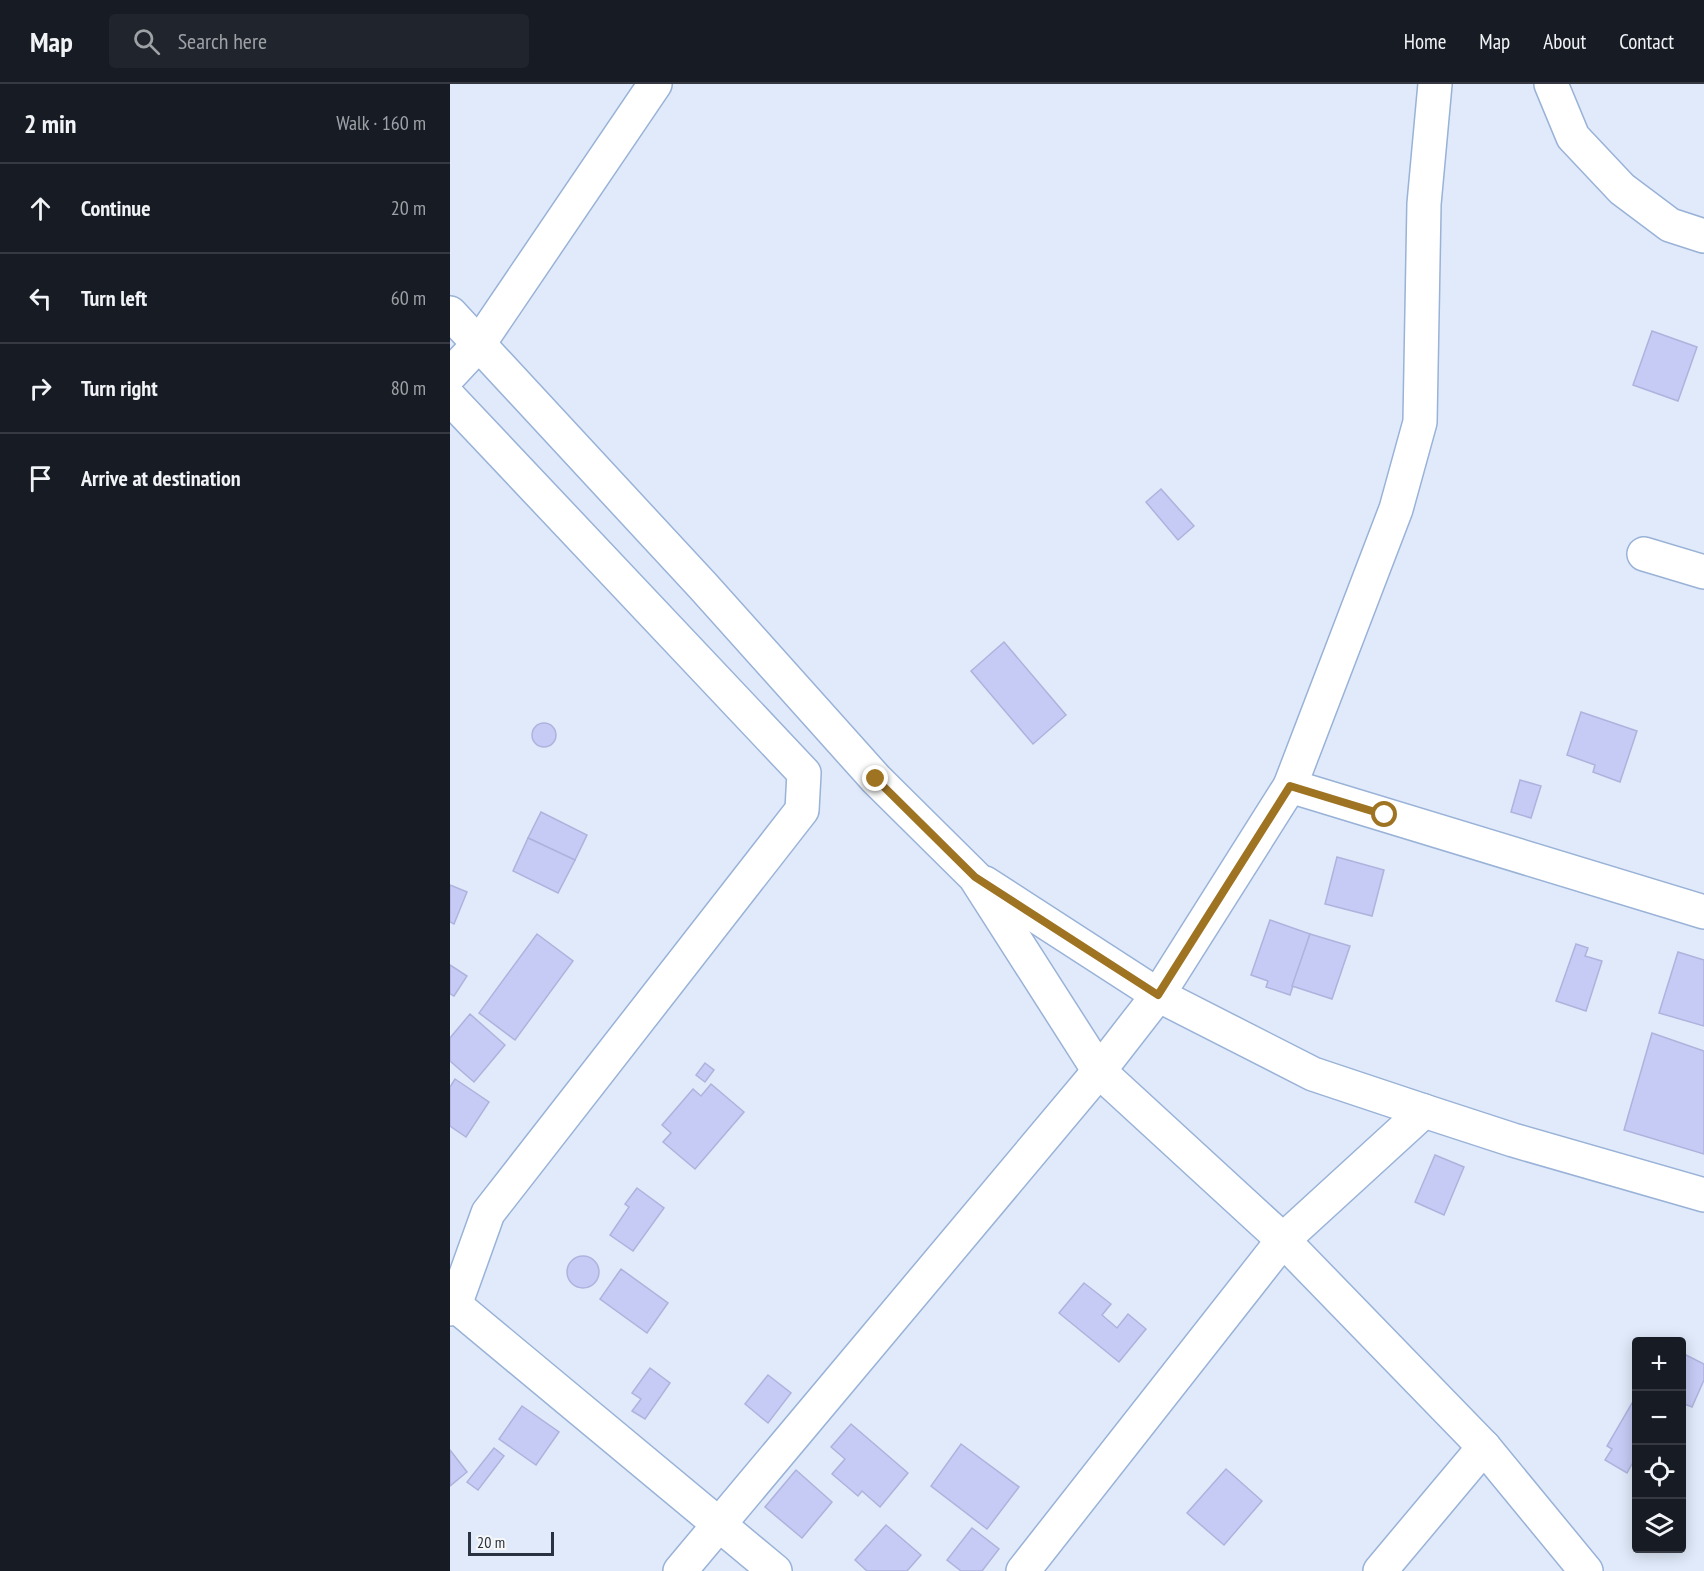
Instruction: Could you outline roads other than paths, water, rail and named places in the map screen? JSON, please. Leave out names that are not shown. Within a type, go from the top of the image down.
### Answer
[{"type":"street","points":[[450,375],[478,345],[655,84]]},
{"type":"street","points":[[680,1571],[1099,1071],[1158,995],[1290,786],[1396,509],[1420,422],[1424,204],[1435,84]]},
{"type":"street","points":[[1551,84],[1573,137],[1622,189],[1670,225],[1704,236]]},
{"type":"street","points":[[450,313],[695,577],[876,779],[975,877],[1158,995],[1313,1074],[1513,1140],[1704,1195]]},
{"type":"street","points":[[450,398],[804,773],[802,810],[488,1213],[452,1307],[721,1523],[775,1571]]},
{"type":"street","points":[[1644,554],[1704,572]]},
{"type":"street","points":[[1290,786],[1704,912]]},
{"type":"street","points":[[975,877],[1099,1071],[1283,1240],[1484,1447],[1586,1571]]},
{"type":"street","points":[[1023,1571],[1283,1240],[1424,1111]]},
{"type":"street","points":[[1380,1571],[1484,1447]]}]
